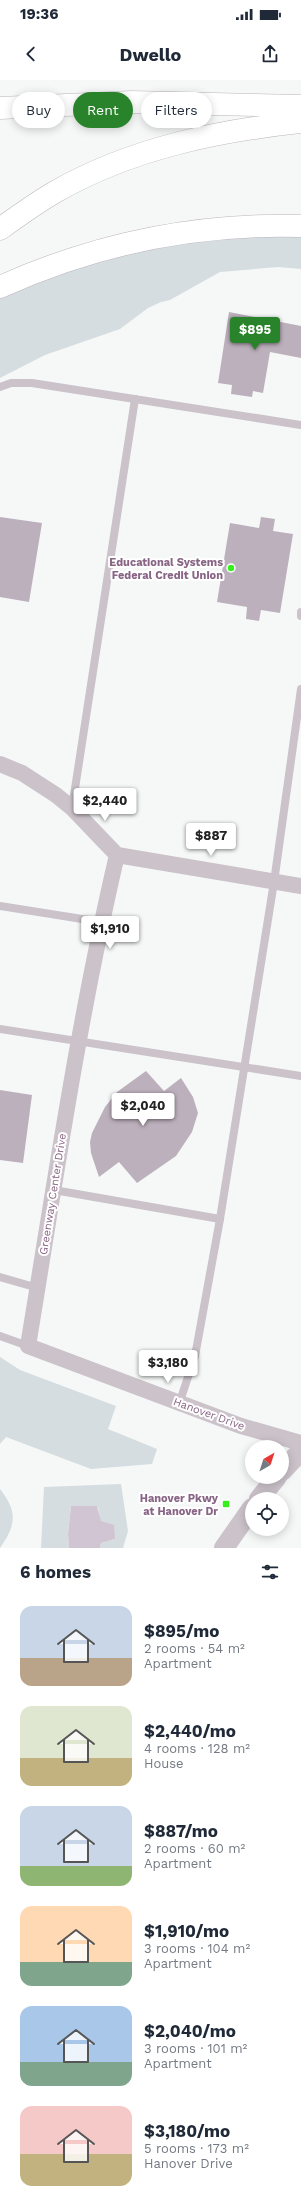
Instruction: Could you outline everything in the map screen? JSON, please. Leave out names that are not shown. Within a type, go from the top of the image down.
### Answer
[{"type":"highway","points":[[0,108],[132,102],[301,106]]},
{"type":"highway","points":[[0,229],[56,191],[139,154],[198,138],[256,127],[301,122]]},
{"type":"highway","points":[[0,287],[70,259],[120,245],[171,234],[227,227],[301,226]]},
{"type":"street","points":[[0,764],[32,779],[72,808],[116,855],[301,886]]},
{"type":"street","name":"Greenway Center Drive","points":[[28,1346],[78,1041],[101,922],[116,855]]},
{"type":"street","name":"Hanover Drive","points":[[28,1346],[179,1404],[277,1438],[301,1444]]},
{"type":"street","points":[[289,1464],[301,1451]]},
{"type":"street","points":[[265,1492],[271,1484]]},
{"type":"street","points":[[224,1548],[245,1518]]},
{"type":"lane","points":[[0,387],[12,384],[32,383],[301,425]]},
{"type":"lane","points":[[72,808],[135,399]]},
{"type":"lane","points":[[179,1404],[196,1356],[220,1219],[274,882],[301,689]]},
{"type":"lane","points":[[0,906],[101,922]]},
{"type":"lane","points":[[0,1029],[301,1076]]},
{"type":"lane","points":[[54,1190],[220,1219]]},
{"type":"lane","points":[[0,1277],[38,1288]]},
{"type":"lane","points":[[0,1336],[28,1346]]},
{"type":"shaded area","points":[[171,234],[301,236],[301,269],[278,267],[220,272],[170,300],[148,308],[120,329],[45,355],[0,378],[0,287]]},
{"type":"shaded area","points":[[0,1357],[20,1370],[116,1406],[108,1429],[157,1449],[152,1464],[91,1469],[6,1437],[0,1444]]},
{"type":"shaded area","points":[[121,1484],[128,1531],[123,1548],[100,1548],[101,1543],[115,1539],[100,1520],[98,1507],[71,1506],[68,1533],[69,1548],[41,1548],[44,1487]]},
{"type":"shaded area","points":[[0,1489],[10,1504],[13,1518],[10,1532],[0,1548]]},
{"type":"shaded area","points":[[71,1506],[97,1506],[101,1521],[114,1525],[115,1539],[101,1543],[100,1548],[69,1548],[68,1534]]},
{"type":"building","points":[[229,312],[301,326],[301,358],[270,352],[263,393],[253,391],[252,397],[231,394],[232,385],[218,383]]},
{"type":"building","points":[[0,517],[42,523],[29,602],[0,597]]},
{"type":"building","points":[[261,517],[275,519],[273,531],[293,534],[280,613],[261,610],[259,621],[246,619],[247,607],[217,602],[230,523],[259,528]]},
{"type":"building","points":[[146,1071],[164,1091],[181,1078],[193,1097],[198,1113],[192,1132],[176,1156],[137,1183],[119,1162],[99,1177],[91,1153],[90,1142],[92,1133],[105,1107],[117,1092]]},
{"type":"building","points":[[0,1090],[32,1095],[23,1163],[0,1160]]},
{"type":"place","name":"Educational Systems Federal Credit Union","points":[[231,568]]},
{"type":"place","name":"Hanover Pkwy at Hanover Dr","points":[[226,1504]]}]
